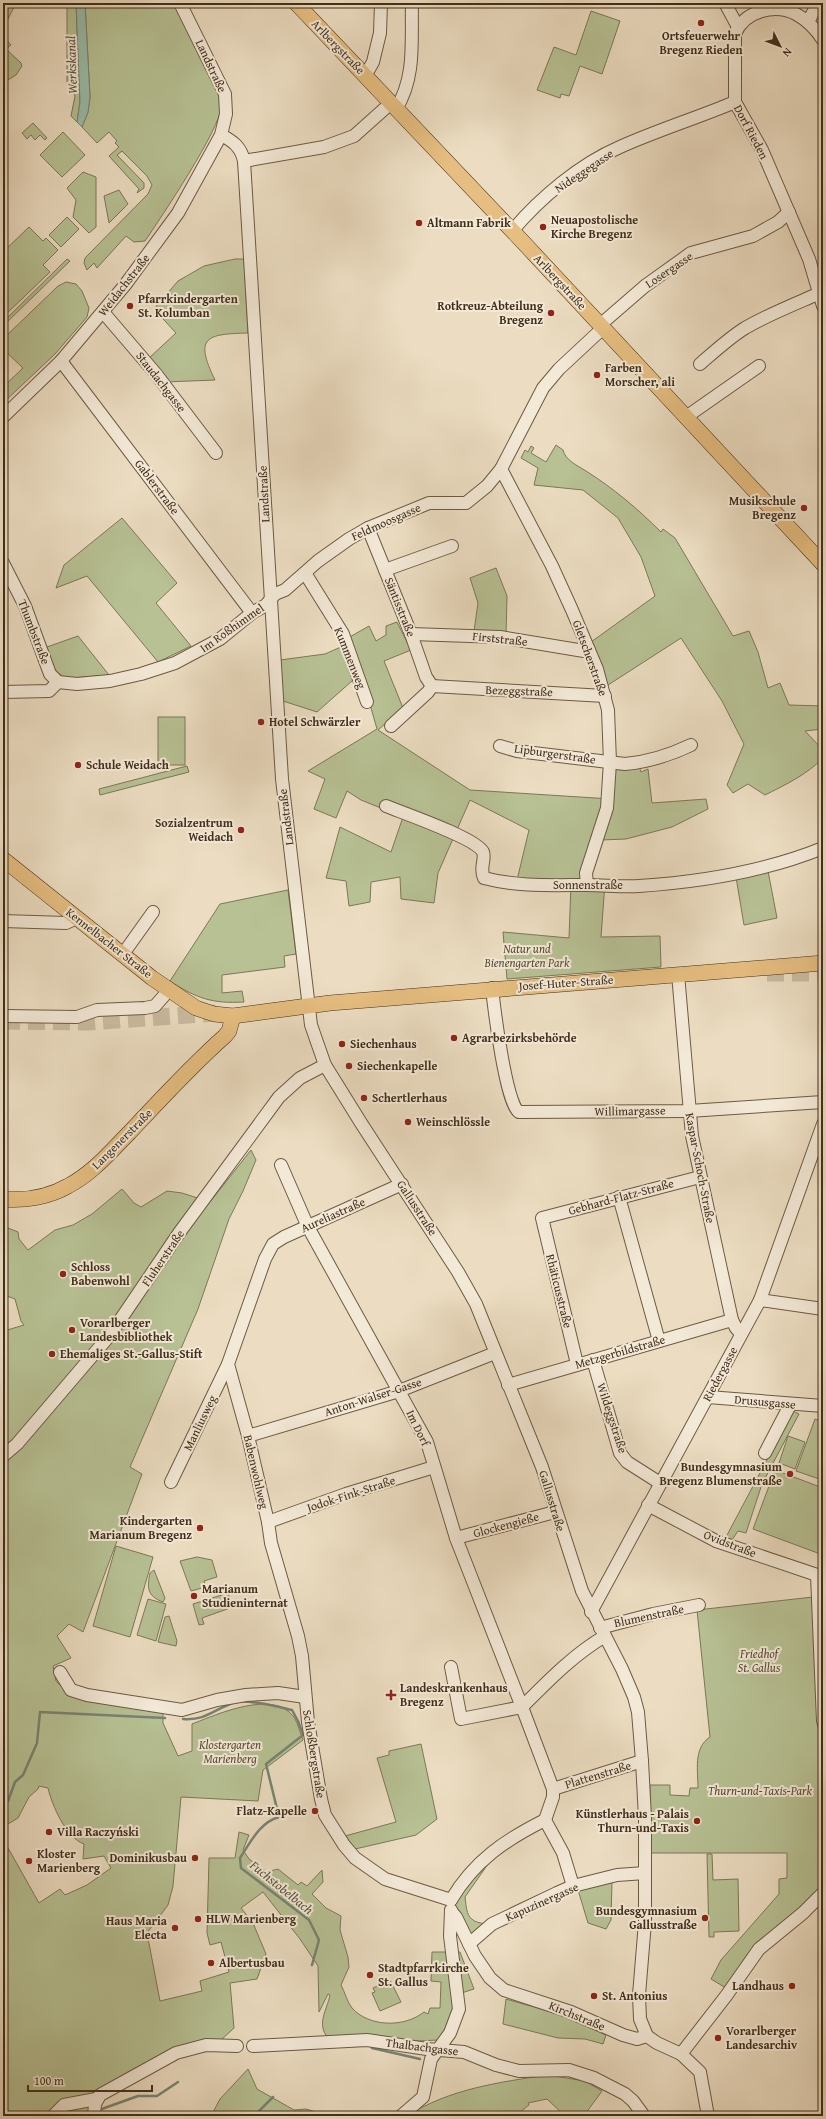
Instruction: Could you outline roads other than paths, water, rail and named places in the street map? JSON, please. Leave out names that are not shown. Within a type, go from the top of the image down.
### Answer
[{"type":"main road","name":"Arlbergstraße","points":[[297,3],[394,106],[515,227],[602,326],[823,564]]},
{"type":"main road","name":"Kennelbacher Straße","points":[[3,859],[169,990],[196,1008],[214,1014],[227,1016]]},
{"type":"main road","name":"Josef-Huter-Straße","points":[[227,1016],[309,1006],[492,988],[823,963]]},
{"type":"main road","name":"Langenerstraße","points":[[3,1198],[32,1198],[54,1193],[96,1167],[193,1066],[229,1031],[227,1016]]},
{"type":"street","name":"Landstraße","points":[[180,3],[226,94],[226,114],[221,135],[231,140],[239,148],[244,161],[270,599],[284,803],[309,1006]]},
{"type":"street","points":[[365,76],[373,62],[380,33],[381,3]]},
{"type":"street","points":[[725,3],[738,27],[749,16],[760,10],[780,10],[795,13],[808,22],[823,40]]},
{"type":"street","points":[[808,22],[818,3]]},
{"type":"street","points":[[244,161],[324,147],[354,136],[394,106],[407,89],[410,72],[412,5]]},
{"type":"street","name":"Dorf Rieden","points":[[738,27],[735,34],[735,102],[762,150],[789,212]]},
{"type":"street","name":"Nideggegasse","points":[[515,227],[557,188],[585,167],[619,147],[735,102]]},
{"type":"street","name":"Weidachstraße","points":[[3,417],[61,361],[103,312],[178,212],[221,135]]},
{"type":"street","points":[[789,212],[809,259],[823,306]]},
{"type":"street","name":"Losergasse","points":[[602,326],[645,286],[691,253],[753,236],[778,222],[789,212]]},
{"type":"street","points":[[700,364],[721,345],[745,328],[820,293]]},
{"type":"street","name":"Staudachgasse","points":[[103,312],[156,374],[216,453]]},
{"type":"street","name":"Feldmoosgasse","points":[[270,599],[275,594],[285,590],[336,548],[368,528],[429,503],[466,503],[487,486],[501,470],[543,388],[559,369],[602,326]]},
{"type":"street","name":"Gablerstraße","points":[[61,361],[252,613]]},
{"type":"street","points":[[686,417],[759,366]]},
{"type":"street","name":"Gletscherstraße","points":[[501,470],[552,566],[589,650],[605,696],[610,727],[610,762],[607,808],[586,873],[587,885]]},
{"type":"street","name":"Säntisstraße","points":[[368,528],[411,634],[426,677],[432,686]]},
{"type":"street","points":[[385,570],[452,546]]},
{"type":"street","name":"Thumbstraße","points":[[3,563],[25,606],[50,674],[58,682]]},
{"type":"street","name":"Kummenweg","points":[[305,573],[343,634],[367,702]]},
{"type":"street","name":"Im Roßhimmel","points":[[58,682],[77,684],[110,681],[141,674],[175,663],[220,639],[252,613],[266,605],[270,599]]},
{"type":"street","name":"Firststraße","points":[[411,634],[500,637],[584,651],[589,650]]},
{"type":"street","points":[[3,692],[49,691],[58,682]]},
{"type":"street","points":[[391,726],[428,692],[432,686]]},
{"type":"street","name":"Bezeggstraße","points":[[432,686],[605,696]]},
{"type":"street","name":"Lipburgerstraße","points":[[500,746],[517,750],[625,764],[642,762],[672,754],[691,745]]},
{"type":"street","name":"Sonnenstraße","points":[[386,806],[461,837],[478,846],[484,856],[481,872],[484,878],[500,882],[541,885],[639,886],[711,877],[782,863],[823,848]]},
{"type":"street","points":[[123,954],[153,912]]},
{"type":"street","points":[[3,922],[66,923],[77,918]]},
{"type":"street","name":"Kaspar-Schoch-Straße","points":[[678,974],[689,1111],[700,1177],[732,1320],[741,1334]]},
{"type":"street","name":"Willimargasse","points":[[492,988],[494,1016],[513,1106],[515,1110],[519,1112],[689,1111],[823,1102]]},
{"type":"street","points":[[3,1016],[77,1017],[97,1010],[155,1006],[169,990]]},
{"type":"street","name":"Gallusstraße","points":[[309,1006],[311,1024],[325,1065],[468,1288],[542,1467],[555,1512],[582,1591],[591,1612],[622,1669],[634,1697],[638,1712],[642,1761],[645,1873],[645,1922],[639,2010],[641,2025],[647,2036]]},
{"type":"street","name":"Fluherstraße","points":[[3,1456],[17,1444],[110,1335],[179,1233],[279,1097],[300,1078],[325,1065]]},
{"type":"street","name":"Riedergasse","points":[[591,1612],[760,1300],[823,1124]]},
{"type":"street","name":"Im Dorf","points":[[281,1165],[308,1227],[427,1442],[456,1538],[553,1789]]},
{"type":"street","name":"Gebhard-Flatz-Straße","points":[[542,1218],[700,1177]]},
{"type":"street","name":"Aureliastraße","points":[[228,1364],[268,1251],[273,1244],[284,1237],[402,1184]]},
{"type":"street","points":[[619,1197],[659,1341]]},
{"type":"street","name":"Rhäticusstraße","points":[[542,1218],[577,1364]]},
{"type":"street","points":[[760,1300],[765,1302],[823,1309]]},
{"type":"street","name":"Metzgerbildstraße","points":[[508,1385],[732,1320]]},
{"type":"street","name":"Anton-Walser-Gasse","points":[[248,1436],[399,1390],[495,1353]]},
{"type":"street","name":"Wildeggstraße","points":[[593,1360],[620,1453],[627,1462],[660,1483]]},
{"type":"street","name":"Babenwohlweg","points":[[228,1364],[248,1436],[268,1522],[271,1543],[298,1636],[302,1656],[305,1697]]},
{"type":"street","name":"Manliusweg","points":[[171,1482],[228,1364]]},
{"type":"street","name":"Drususgasse","points":[[708,1397],[790,1405],[823,1406]]},
{"type":"street","points":[[766,1453],[790,1405]]},
{"type":"street","name":"Jodok-Fink-Straße","points":[[268,1522],[346,1494],[434,1467]]},
{"type":"street","name":"Ovidstraße","points":[[648,1505],[716,1541],[820,1576]]},
{"type":"street","name":"Glockengieße","points":[[456,1538],[555,1512]]},
{"type":"street","points":[[820,1576],[823,1720]]},
{"type":"street","name":"Blumenstraße","points":[[522,1707],[559,1670],[613,1624],[699,1605]]},
{"type":"street","points":[[451,1667],[460,1719],[522,1707]]},
{"type":"street","name":"Schloßbergstraße","points":[[60,1672],[71,1690],[87,1695],[182,1710],[217,1700],[246,1695],[278,1694],[305,1697],[321,1799],[325,1815],[344,1845],[355,1858],[385,1879],[451,1906]]},
{"type":"street","name":"Plattenstraße","points":[[553,1789],[642,1761]]},
{"type":"street","points":[[401,2116],[423,2097],[431,2059],[453,2027],[459,2009],[450,1936],[451,1906],[461,1882],[483,1858],[513,1838],[545,1820],[553,1797],[553,1789]]},
{"type":"street","points":[[545,1820],[563,1853],[573,1886]]},
{"type":"street","name":"Kapuzinergasse","points":[[469,1944],[492,1924],[573,1886],[617,1875],[645,1873]]},
{"type":"street","points":[[681,2054],[726,1996],[759,1949],[803,1913],[823,1893]]},
{"type":"street","name":"Kirchstraße","points":[[451,1906],[469,1944],[490,1978],[504,1990],[571,2012],[623,2035],[637,2039],[647,2036]]},
{"type":"street","points":[[647,2036],[657,2043],[681,2054],[700,2072],[708,2116]]},
{"type":"street","name":"Thalbachgasse","points":[[253,2046],[367,2040],[427,2049],[464,2052],[496,2065],[519,2071],[560,2069],[579,2072],[625,2094],[633,2101],[644,2116]]},
{"type":"street","points":[[53,2116],[64,2105],[96,2099],[176,2054],[206,2045],[237,2046]]},
{"type":"street","points":[[94,2116],[96,2099]]},
{"type":"waterway","name":"Fuchstobelbach","points":[[183,1719],[205,1716],[241,1701],[292,1710],[298,1721],[303,1735],[266,1764],[279,1817],[266,1823],[261,1828],[240,1858],[241,1868],[309,1920],[319,1940],[312,1965]]},
{"type":"waterway","name":"Fuchstobelbach","points":[[3,1805],[8,1801],[15,1782],[23,1775],[37,1743],[40,1712],[165,1718]]},
{"type":"waterway","points":[[372,2048],[420,2059]]},
{"type":"waterway","points":[[99,2110],[138,2096],[157,2096],[178,2082]]},
{"type":"waterway","points":[[254,2116],[273,2097]]},
{"type":"tunnel","points":[[767,973],[823,973]]},
{"type":"tunnel","points":[[3,1021],[88,1022],[216,1013]]},
{"type":"place","name":"Ortsfeuerwehr Bregenz Rieden","points":[[701,23]]},
{"type":"place","name":"Altmann Fabrik","points":[[419,223]]},
{"type":"place","name":"Neuapostolische Kirche Bregenz","points":[[543,227]]},
{"type":"place","name":"Pfarrkindergarten St. Kolumban","points":[[130,306]]},
{"type":"place","name":"Rotkreuz-Abteilung Bregenz","points":[[551,313]]},
{"type":"place","name":"Farben Morscher, ali","points":[[597,375]]},
{"type":"place","name":"Musikschule Bregenz","points":[[804,508]]},
{"type":"place","name":"Hotel Schwärzler","points":[[261,722]]},
{"type":"place","name":"Schule Weidach","points":[[78,765]]},
{"type":"place","name":"Sozialzentrum Weidach","points":[[241,830]]},
{"type":"place","name":"Agrarbezirksbehörde","points":[[454,1038]]},
{"type":"place","name":"Siechenhaus","points":[[342,1044]]},
{"type":"place","name":"Siechenkapelle","points":[[349,1066]]},
{"type":"place","name":"Schertlerhaus","points":[[364,1098]]},
{"type":"place","name":"Weinschlössle","points":[[408,1122]]},
{"type":"place","name":"Schloss Babenwohl","points":[[63,1274]]},
{"type":"place","name":"Vorarlberger Landesbibliothek","points":[[72,1330]]},
{"type":"place","name":"Ehemaliges St.-Gallus-Stift","points":[[52,1354]]},
{"type":"place","name":"Bundesgymnasium Bregenz Blumenstraße","points":[[790,1474]]},
{"type":"place","name":"Kindergarten Marianum Bregenz","points":[[200,1528]]},
{"type":"place","name":"Marianum Studieninternat","points":[[194,1596]]},
{"type":"place","name":"Landeskrankenhaus Bregenz","points":[[391,1695]]},
{"type":"place","name":"Flatz-Kapelle","points":[[315,1811]]},
{"type":"place","name":"Künstlerhaus - Palais Thurn-und-Taxis","points":[[697,1821]]},
{"type":"place","name":"Villa Raczyński","points":[[49,1832]]},
{"type":"place","name":"Dominikusbau","points":[[195,1858]]},
{"type":"place","name":"Kloster Marienberg","points":[[29,1861]]},
{"type":"place","name":"Bundesgymnasium Gallusstraße","points":[[705,1918]]},
{"type":"place","name":"HLW Marienberg","points":[[198,1919]]},
{"type":"place","name":"Haus Maria Electa","points":[[175,1928]]},
{"type":"place","name":"Albertusbau","points":[[211,1963]]},
{"type":"place","name":"Stadtpfarrkirche St. Gallus","points":[[370,1975]]},
{"type":"place","name":"Landhaus","points":[[792,1986]]},
{"type":"place","name":"St. Antonius","points":[[594,1996]]},
{"type":"place","name":"Vorarlberger Landesarchiv","points":[[718,2038]]},
{"type":"water label","name":"Werkskanal","points":[[71,65]]},
{"type":"park label","name":"Natur und Bienengarten Park","points":[[527,956]]},
{"type":"park label","name":"Friedhof St. Gallus","points":[[759,1661]]},
{"type":"park label","name":"Klostergarten Marienberg","points":[[230,1752]]},
{"type":"park label","name":"Thurn-und-Taxis-Park","points":[[760,1791]]}]
